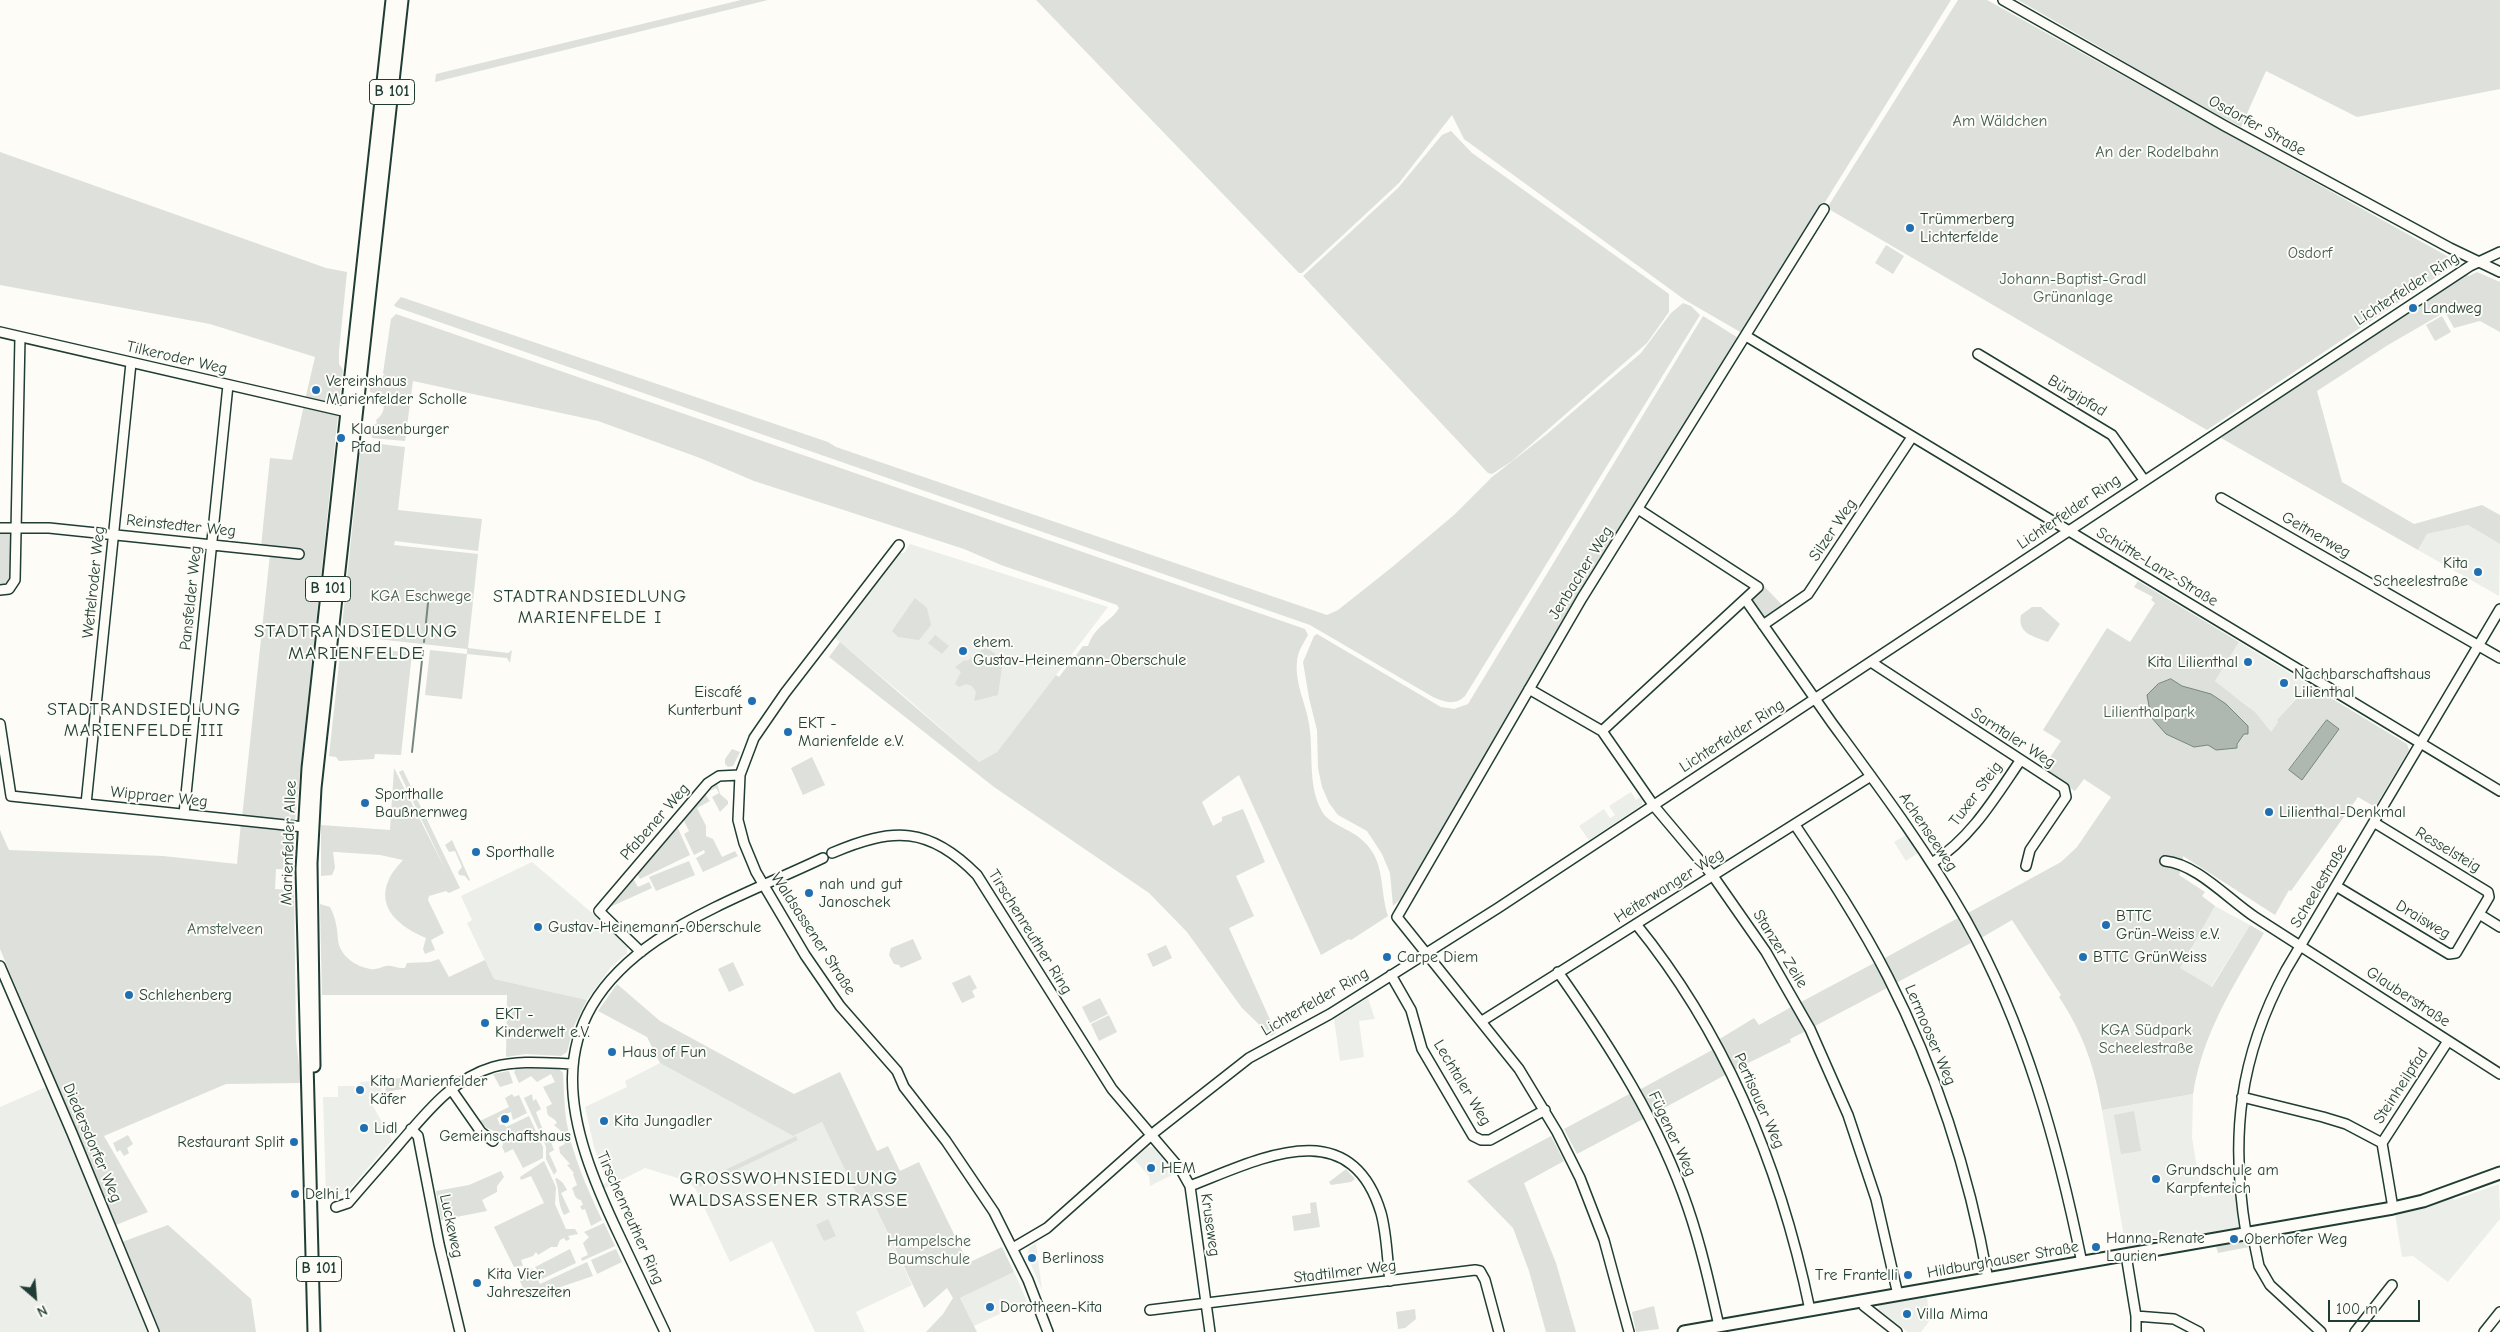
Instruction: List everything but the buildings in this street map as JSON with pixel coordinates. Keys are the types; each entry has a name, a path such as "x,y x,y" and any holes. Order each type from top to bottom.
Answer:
{"main road":[{"name":"B 101","path":"358,359 392,0"},
{"name":"B 101","path":"358,359 402,0"},
{"name":"Marienfelder Allee","path":"314,1332 302,869 308,768 347,412 358,359"},
{"name":"Marienfelder Allee","path":"320,1332 312,856 315,788 358,359"},
{"name":"Hildburghauser Straße","path":"1684,1332 1719,1326 1740,1327 1810,1310 2393,1208 2423,1201 2500,1173"}],"street":[{"name":"Osdorfer Straße","path":"2003,0 2225,126 2500,272"},
{"name":"Jenbacher Weg","path":"1427,953 1398,919 1398,915 1528,689 1824,209"},
{"path":"2478,262 2500,252"},
{"name":"Lichterfelder Ring","path":"1013,1248 1047,1228 1150,1136 1250,1058 1330,1014 1654,806 2144,480 2478,262"},
{"name":"Tilkeroder Weg","path":"0,332 347,412"},
{"name":"Schütte-Lanz-Straße","path":"1746,336 2500,792"},
{"path":"0,590 9,589 14,583 20,337"},
{"name":"Bürgipfad","path":"1978,354 2112,435 2144,480"},
{"name":"Wettelroder Weg","path":"86,804 131,363"},
{"name":"Pansfelder Weg","path":"184,814 228,385"},
{"name":"Silzer Weg","path":"1763,625 1802,600 1812,588 1912,437"},
{"name":"Geitnerweg","path":"2221,498 2500,658"},
{"path":"1602,731 1758,587 1638,509"},
{"name":"Reinstedter Weg","path":"0,528 16,527 114,534 299,554"},
{"name":"Waldsassener Straße","path":"898,545 765,722 747,752 740,775 737,803 740,828 751,861 800,947 832,994 896,1071 904,1087 952,1149 994,1212 1013,1248 1048,1332"},
{"name":"Achenseeweg","path":"1745,599 1932,864 1973,934 2025,1051 2063,1172 2082,1263"},
{"name":"Scheelestraße","path":"2249,1233 2238,1170 2242,1097 2249,1062 2260,1024 2277,986 2300,946 2375,823 2500,609"},
{"name":"Sarntaler Weg","path":"1871,662 2064,788 2066,794 2064,801 2030,850 2026,866"},
{"name":"Stanzer Zeile","path":"1528,689 1602,731 1654,806 1713,876 1750,927 1780,976 1830,1073 1848,1115 1876,1199 1898,1294"},
{"name":"Wippraer Weg","path":"0,724 11,796 304,827"},
{"name":"Tuxer Steig","path":"1932,864 1951,850 1975,825 2020,761"},
{"name":"Pfabener Weg","path":"641,952 599,911 708,784 719,776 740,775"},
{"name":"Heiterwanger Weg","path":"1482,1021 1871,776"},
{"name":"Resselsteig","path":"2375,823 2488,892 2489,897 2478,914"},
{"name":"Lermooser Weg","path":"1795,825 1842,897 1871,946 1919,1043 1940,1094 1968,1180 1988,1279"},
{"name":"Tirschenreuther Ring","path":"832,853 870,839 900,835 926,839 961,858 989,892 1112,1089 1150,1136"},
{"name":"Tirschenreuther Ring","path":"665,1332 591,1172 574,1113 571,1096 572,1064 582,1027 593,1004 616,975 641,952 685,924 823,858"},
{"name":"Scheelestraße","path":"2166,860 2179,864 2232,897 2243,909 2300,946"},
{"name":"Draisweg","path":"2336,886 2449,954 2456,953 2478,914"},
{"path":"2478,914 2500,927"},
{"name":"Pertisauer Weg","path":"1636,924 1677,979 1703,1021 1755,1124 1786,1213 1810,1310"},
{"name":"Glauberstraße","path":"2300,946 2500,1074"},
{"path":"1427,953 1519,1069 1545,1110 1580,1178 1598,1223 1629,1332"},
{"name":"Diedersdorfer Weg","path":"0,966 72,1133 154,1332"},
{"name":"Fügener Weg","path":"1558,972 1600,1032 1657,1131 1693,1224 1719,1326"},
{"name":"Lechtaler Weg","path":"1391,975 1411,1010 1422,1049 1473,1136 1479,1140 1490,1140 1545,1110"},
{"name":"Steinheilpfad","path":"2393,1208 2382,1143 2448,1041"},
{"path":"336,1207 348,1203 433,1105 452,1089 481,1071 504,1065 535,1061 572,1064"},
{"path":"452,1089 482,1132 492,1141"},
{"path":"2242,1097 2346,1124 2382,1143"},
{"name":"Luckeweg","path":"411,1129 418,1136 439,1244 460,1332"},
{"name":"Kruseweg","path":"1150,1136 1181,1170 1190,1186 1210,1332"},
{"path":"1190,1186 1282,1153 1319,1150 1339,1156 1357,1170 1373,1192 1382,1218 1390,1281"},
{"path":"2249,1233 2259,1266 2270,1285 2321,1332"},
{"path":"2126,1255 2136,1316 2136,1332"},
{"name":"Stadtilmer Weg","path":"1150,1310 1473,1270 1480,1271 1486,1280 1499,1332"},
{"path":"2355,1332 2392,1285"},
{"path":"1863,1301 1864,1306 1897,1332"},
{"path":"2484,1332 2500,1312"},
{"path":"2136,1316 2174,1318 2199,1332"}],"shaded area":[{"name":"Kita Scheelestraße","path":"2468,525 2500,544 2499,596 2418,550 2427,534"},
{"name":"ehem. Gustav-Heinemann-Oberschule","path":"910,544 1108,607 997,752 979,762 834,637 898,553 904,553"},
{"name":"Nachbarschaftshaus Lilienthal","path":"2239,642 2306,683 2277,721 2271,733 2248,706 2215,681"},
{"path":"2171,679 2182,686 2211,694 2226,704 2248,726 2248,734 2244,734 2237,744 2237,748 2216,750 2208,745 2194,747 2166,734 2151,717 2147,695 2158,684"},
{"path":"2327,720 2339,729 2302,780 2289,770"},
{"path":"1631,792 1636,800 1642,796 1642,805 1589,840 1579,826 1604,809 1610,818 1615,815 1609,806"},
{"path":"1906,835 1918,853 1906,861 1894,842"},
{"name":"Gustav-Heinemann-Oberschule","path":"532,862 591,912 627,947 627,953 611,967 587,1000 494,979 467,923 472,920 461,896"},
{"path":"2215,906 2250,925 2211,987 2179,968"},
{"path":"1368,998 1375,1019 1359,1021 1364,1057 1340,1061 1334,1019"},
{"path":"660,1063 793,1136 822,1122 860,1200 870,1196 912,1285 856,1312 865,1332 815,1332 772,1241 730,1262 695,1188 687,1181 645,1168 604,1189 603,1185 607,1182 594,1147 585,1107 627,1087 625,1081"},
{"path":"382,1081 382,1094 368,1097 392,1140 348,1191 329,1199 326,1197 323,1097 338,1097 338,1086 356,1086 361,1082"},
{"path":"46,1087 149,1332 0,1332 0,1107"},
{"name":"Grundschule am Karpfenteich","path":"2193,1094 2192,1138 2202,1197 2236,1193 2241,1227 2126,1248 2102,1110"},
{"path":"1148,1147 1154,1147 1176,1173 1150,1186 1149,1176 1134,1159"},
{"path":"2499,1184 2500,1219 2448,1282 2413,1256 2402,1257 2395,1214 2453,1197 2454,1200"},
{"path":"1039,1241 1036,1244 1042,1290 1027,1255 1029,1248"},
{"path":"1014,1272 1027,1301 974,1326 960,1298"},
{"name":"Villa Mima","path":"1927,1297 1930,1320 1921,1332 1908,1332 1878,1309 1880,1305"}],"green space":[{"path":"741,0 768,0 435,82 436,74"},
{"path":"1036,0 1951,0 1742,333 1685,300 1464,139 1452,115 1399,183 1302,273 1299,273"},
{"path":"1958,0 1987,0 2447,256 2450,260 2450,268 2207,430 1827,208"},
{"path":"2018,0 2500,0 2500,89 2357,117 2266,71 2241,127"},
{"path":"1451,131 1472,153 1669,294 1669,312 1647,343 1512,461 1492,474 1488,473 1303,276 1398,188 1442,135"},
{"path":"0,152 326,268 347,272 339,351 339,364 343,370 339,403 335,402 334,405 305,400 315,357 210,324 0,285"},
{"path":"1886,245 1904,256 1893,274 1875,263"},
{"path":"2477,272 2500,282 2500,332 2480,321 2454,328 2445,312 2388,345 2317,391 2342,482 2414,524 2482,505 2500,515 2500,544 2468,525 2427,534 2418,550 2221,438 2255,412 2465,274 2469,276"},
{"path":"401,297 828,442 836,447 1327,615 1338,610 1391,568 1454,515 1492,477 1547,434 1641,353 1671,313 1683,303 1691,306 1700,315 1465,696 1457,701 1449,702 1433,697 1310,625 396,307 394,305"},
{"path":"396,314 1305,629 1308,635 1298,655 1297,674 1309,722 1315,793 1318,803 1327,818 1361,839 1373,853 1381,876 1388,916 1351,940 1349,939 1321,955 1239,775 1202,802 1213,826 1222,821 1222,817 1243,809 1265,862 1236,876 1254,916 1229,928 1276,1033 1271,1036 1242,1008 1187,932 1149,893 994,787 829,657 840,642 979,762 997,752 1056,675 1059,677 1083,646 1088,646 1099,628 1116,613 1119,608 1117,605 1001,565 964,549 754,481 700,458 598,421 413,381 405,441 372,438 372,436 364,434 364,430 377,423 376,420 384,408 379,396 370,392 370,385 382,382 383,375 385,376 383,373 391,319"},
{"path":"1703,316 1740,339 1405,895 1393,906 1390,873 1382,854 1367,831 1338,815 1329,803 1322,787 1318,768 1317,730 1303,662 1314,636 1317,634 1441,707 1454,709 1468,704"},
{"path":"2442,316 2451,332 2435,341 2426,325"},
{"path":"304,405 338,415 295,821 292,823 242,818 270,554 261,547 270,458 292,460"},
{"name":"KGA Eschwege","path":"372,443 405,447 398,510 482,519 478,551 395,541 394,545 478,554 468,648 508,653 512,650 510,663 507,658 467,654 467,649 341,635 361,445"},
{"path":"9,530 13,534 12,581 7,586 0,587 0,531"},
{"path":"2138,581 2239,642 2215,681 2255,712 2271,732 2278,722 2277,720 2297,698 2306,683 2407,744 2409,750 2375,807 2358,797 2291,891 2289,890 2275,915 2183,856 2179,875 2205,892 2202,896 2215,906 2180,968 2212,987 2250,925 2264,933 2231,991 2212,1030 2204,1050 2193,1094 2102,1110 2092,1065 2075,1024 2059,997 2061,995 2012,920 1981,938 1968,913 2061,862 2077,847 2111,797 2084,779 2075,791 2042,769 2061,741 2043,730 2107,628 2130,642 2155,603 2151,600 2153,597 2134,587"},
{"path":"1764,586 1783,606 1764,619 1751,603 1751,598"},
{"path":"915,598 927,608 931,625 919,640 898,637 892,631"},
{"path":"2032,607 2041,607 2060,624 2048,642 2032,636 2022,626 2020,621 2021,615"},
{"path":"935,635 949,646 942,654 928,643"},
{"path":"341,645 412,653 401,755 375,754 374,759 339,761 336,757 329,756"},
{"path":"986,647 1003,660 998,695 974,701 976,692 972,686 966,684 959,687 955,684 961,672 955,667"},
{"path":"430,650 467,654 462,699 425,695"},
{"path":"732,749 740,752 733,766 728,767 725,764 725,759"},
{"path":"812,757 825,785 803,795 791,768"},
{"path":"394,768 446,871 399,772 403,770 460,888 449,893 446,891 429,896 428,900 444,933 431,940 435,950 425,954 423,949 426,938 400,923 388,908 386,890 389,879 393,871 403,860 380,855 333,852 335,868 332,875 321,876 321,825 390,830"},
{"path":"717,783 720,794 728,801 728,804 720,812 712,797 719,793 716,788 709,791"},
{"path":"705,794 710,801 697,808 706,826 706,836 713,839 722,857 735,851 738,856 703,872 696,858 705,853 704,850 694,855 684,834 689,831 683,819"},
{"name":"Amstelveen","path":"241,823 295,831 293,870 276,869 275,889 294,890 296,1040 301,1083 226,1084 104,1136 148,1212 116,1225 0,949 0,830 9,850 163,856 237,864"},
{"path":"677,826 690,855 640,879 637,873"},
{"path":"452,840 469,881 465,876 459,875 458,872 462,867 455,851 449,852 445,845"},
{"path":"689,861 695,875 656,891 649,877"},
{"path":"633,878 638,887 649,882 652,888 610,907 610,904"},
{"path":"320,904 330,907 332,911 336,923 339,946 345,956 365,968 377,969 388,966 405,968 407,963 430,962 439,959 449,977 485,960 494,979 587,1000 574,1026 567,1052 561,1056 526,1054 506,1057 507,995 322,995"},
{"path":"1958,918 1971,943 1896,983 1883,959"},
{"path":"913,939 922,959 901,968 899,965 894,964 889,955 891,948"},
{"path":"1166,945 1172,958 1153,967 1147,954"},
{"path":"733,962 744,985 729,992 718,969"},
{"path":"1876,962 1889,987 1813,1027 1801,1002"},
{"path":"970,975 977,988 972,991 975,997 962,1003 952,983"},
{"name":"Hampelsche Baumschule","path":"617,984 660,1021 794,1094 840,1072 877,1151 888,1146 900,1171 919,1162 968,1263 1002,1247 1014,1272 960,1298 977,1332 926,1332 943,1314 953,1298 947,1288 924,1308 870,1196 860,1201 822,1122 793,1136 660,1063 647,1037 598,1011"},
{"path":"1100,998 1108,1014 1090,1023 1082,1007"},
{"path":"1793,1006 1806,1031 1790,1039 1791,1042 1734,1070 1718,1040 1754,1018 1759,1025"},
{"path":"1109,1015 1117,1032 1099,1041 1091,1024"},
{"path":"1714,1049 1727,1074 1653,1114 1639,1090"},
{"path":"516,1069 559,1069 563,1073 566,1119 572,1145 602,1220 591,1226 585,1209 582,1210 580,1206 583,1205 581,1200 576,1197 572,1188 577,1185 574,1173 567,1165 570,1164 560,1153 559,1147 565,1144 560,1134 562,1132 554,1125 557,1123 549,1116 546,1107 552,1104 543,1087 555,1082 551,1074 537,1082 531,1076 519,1083 514,1072"},
{"path":"509,1071 513,1083 500,1087 493,1074"},
{"path":"401,1078 402,1089 386,1092 385,1086 390,1079"},
{"path":"1631,1093 1645,1118 1577,1154 1564,1129"},
{"path":"512,1094 514,1097 519,1095 527,1113 513,1120 511,1112 497,1118 500,1125 504,1124 506,1127 529,1116 543,1147 543,1158 523,1168 513,1149 505,1153 502,1147 504,1141 501,1134 487,1128 480,1121 509,1107 505,1098"},
{"path":"532,1094 533,1101 536,1099 541,1109 536,1112 544,1133 541,1135 524,1098"},
{"path":"2134,1111 2141,1151 2121,1154 2114,1115"},
{"path":"128,1135 133,1144 127,1148 129,1153 124,1156 120,1150 117,1152 113,1143"},
{"path":"796,1136 798,1140 700,1187 698,1183"},
{"path":"1551,1136 1564,1161 1524,1183 1556,1263 1576,1332 1546,1332 1529,1271 1513,1228 1467,1181"},
{"path":"545,1138 551,1142 554,1150 549,1153 557,1171 554,1175 546,1159 546,1147 543,1139"},
{"path":"544,1161 556,1187 555,1204 566,1229 575,1229 578,1234 568,1236 570,1239 566,1241 564,1238 560,1240 557,1247 551,1247 538,1255 536,1252 533,1256 521,1260 523,1266 514,1267 494,1227 544,1203 531,1176 521,1180 520,1177"},
{"path":"1346,1169 1355,1179 1351,1182 1331,1185 1329,1182"},
{"path":"501,1171 504,1177 497,1186 497,1192 482,1200 487,1211 441,1220 436,1191 469,1185"},
{"path":"557,1178 567,1190 561,1193 570,1212 564,1215 555,1179"},
{"path":"1316,1202 1320,1227 1294,1231 1292,1216 1311,1213 1310,1203"},
{"path":"828,1219 836,1236 824,1241 816,1225"},
{"path":"604,1223 615,1246 582,1261 581,1258 588,1255 583,1243 589,1237 584,1232"},
{"path":"168,1225 251,1299 256,1332 160,1332 122,1242"},
{"path":"2246,1240 2249,1247 2218,1253 2216,1246"},
{"path":"570,1249 576,1263 542,1279 535,1267"},
{"path":"616,1249 622,1262 597,1274 591,1260"},
{"path":"587,1262 593,1276 528,1298 519,1279 532,1268 540,1284"},
{"path":"1654,1306 1659,1329 1636,1332 1632,1312"},
{"path":"1415,1309 1416,1319 1405,1328 1398,1329 1396,1312"}],"waterway":[{"path":"424,642 429,593"},
{"path":"412,752 423,651"}],"place":[{"name":"Trümmerberg Lichterfelde","path":"1910,228"},
{"name":"Landweg","path":"2413,308"},
{"name":"Vereinshaus Marienfelder Scholle","path":"316,390"},
{"name":"Klausenburger Pfad","path":"341,438"},
{"name":"Kita Scheelestraße","path":"2478,572"},
{"name":"ehem. Gustav-Heinemann-Oberschule","path":"963,651"},
{"name":"Kita Lilienthal","path":"2248,662"},
{"name":"Nachbarschaftshaus Lilienthal","path":"2284,683"},
{"name":"Eiscafé Kunterbunt","path":"752,701"},
{"name":"EKT - Marienfelde e.V.","path":"788,732"},
{"name":"Sporthalle Baußnernweg","path":"365,803"},
{"name":"Lilienthal-Denkmal","path":"2269,812"},
{"name":"Sporthalle","path":"476,852"},
{"name":"nah und gut Janoschek","path":"809,893"},
{"name":"BTTC Grün-Weiss e.V.","path":"2106,925"},
{"name":"Gustav-Heinemann-Oberschule","path":"538,927"},
{"name":"Carpe Diem","path":"1387,957"},
{"name":"BTTC GrünWeiss","path":"2083,957"},
{"name":"Schlehenberg","path":"129,995"},
{"name":"EKT - Kinderwelt e.V.","path":"485,1023"},
{"name":"Haus of Fun","path":"612,1052"},
{"name":"Kita Marienfelder Käfer","path":"360,1090"},
{"name":"Gemeinschaftshaus","path":"505,1119"},
{"name":"Kita Jungadler","path":"604,1121"},
{"name":"Lidl","path":"364,1128"},
{"name":"Restaurant Split","path":"294,1142"},
{"name":"HEM","path":"1151,1168"},
{"name":"Grundschule am Karpfenteich","path":"2156,1179"},
{"name":"Delhi 1","path":"295,1194"},
{"name":"Oberhofer Weg","path":"2234,1239"},
{"name":"Hanna-Renate Laurien","path":"2096,1247"},
{"name":"Berlinoss","path":"1032,1258"},
{"name":"Tre Frantelli","path":"1908,1275"},
{"name":"Kita Vier Jahreszeiten","path":"477,1283"},
{"name":"Dorotheen-Kita","path":"990,1307"},
{"name":"Villa Mima","path":"1907,1314"}],"district":[{"name":"STADTRANDSIEDLUNG MARIENFELDE I","path":"590,607"},
{"name":"STADTRANDSIEDLUNG MARIENFELDE","path":"356,643"},
{"name":"STADTRANDSIEDLUNG MARIENFELDE III","path":"144,720"},
{"name":"GROSSWOHNSIEDLUNG WALDSASSENER STRASSE","path":"789,1190"}],"park label":[{"name":"Am Wäldchen","path":"2000,121"},
{"name":"An der Rodelbahn","path":"2157,152"},
{"name":"Osdorf","path":"2310,253"},
{"name":"Johann-Baptist-Gradl Grünanlage","path":"2073,288"},
{"name":"Lilienthalpark","path":"2149,712"},
{"name":"KGA Südpark Scheelestraße","path":"2146,1039"}]}
